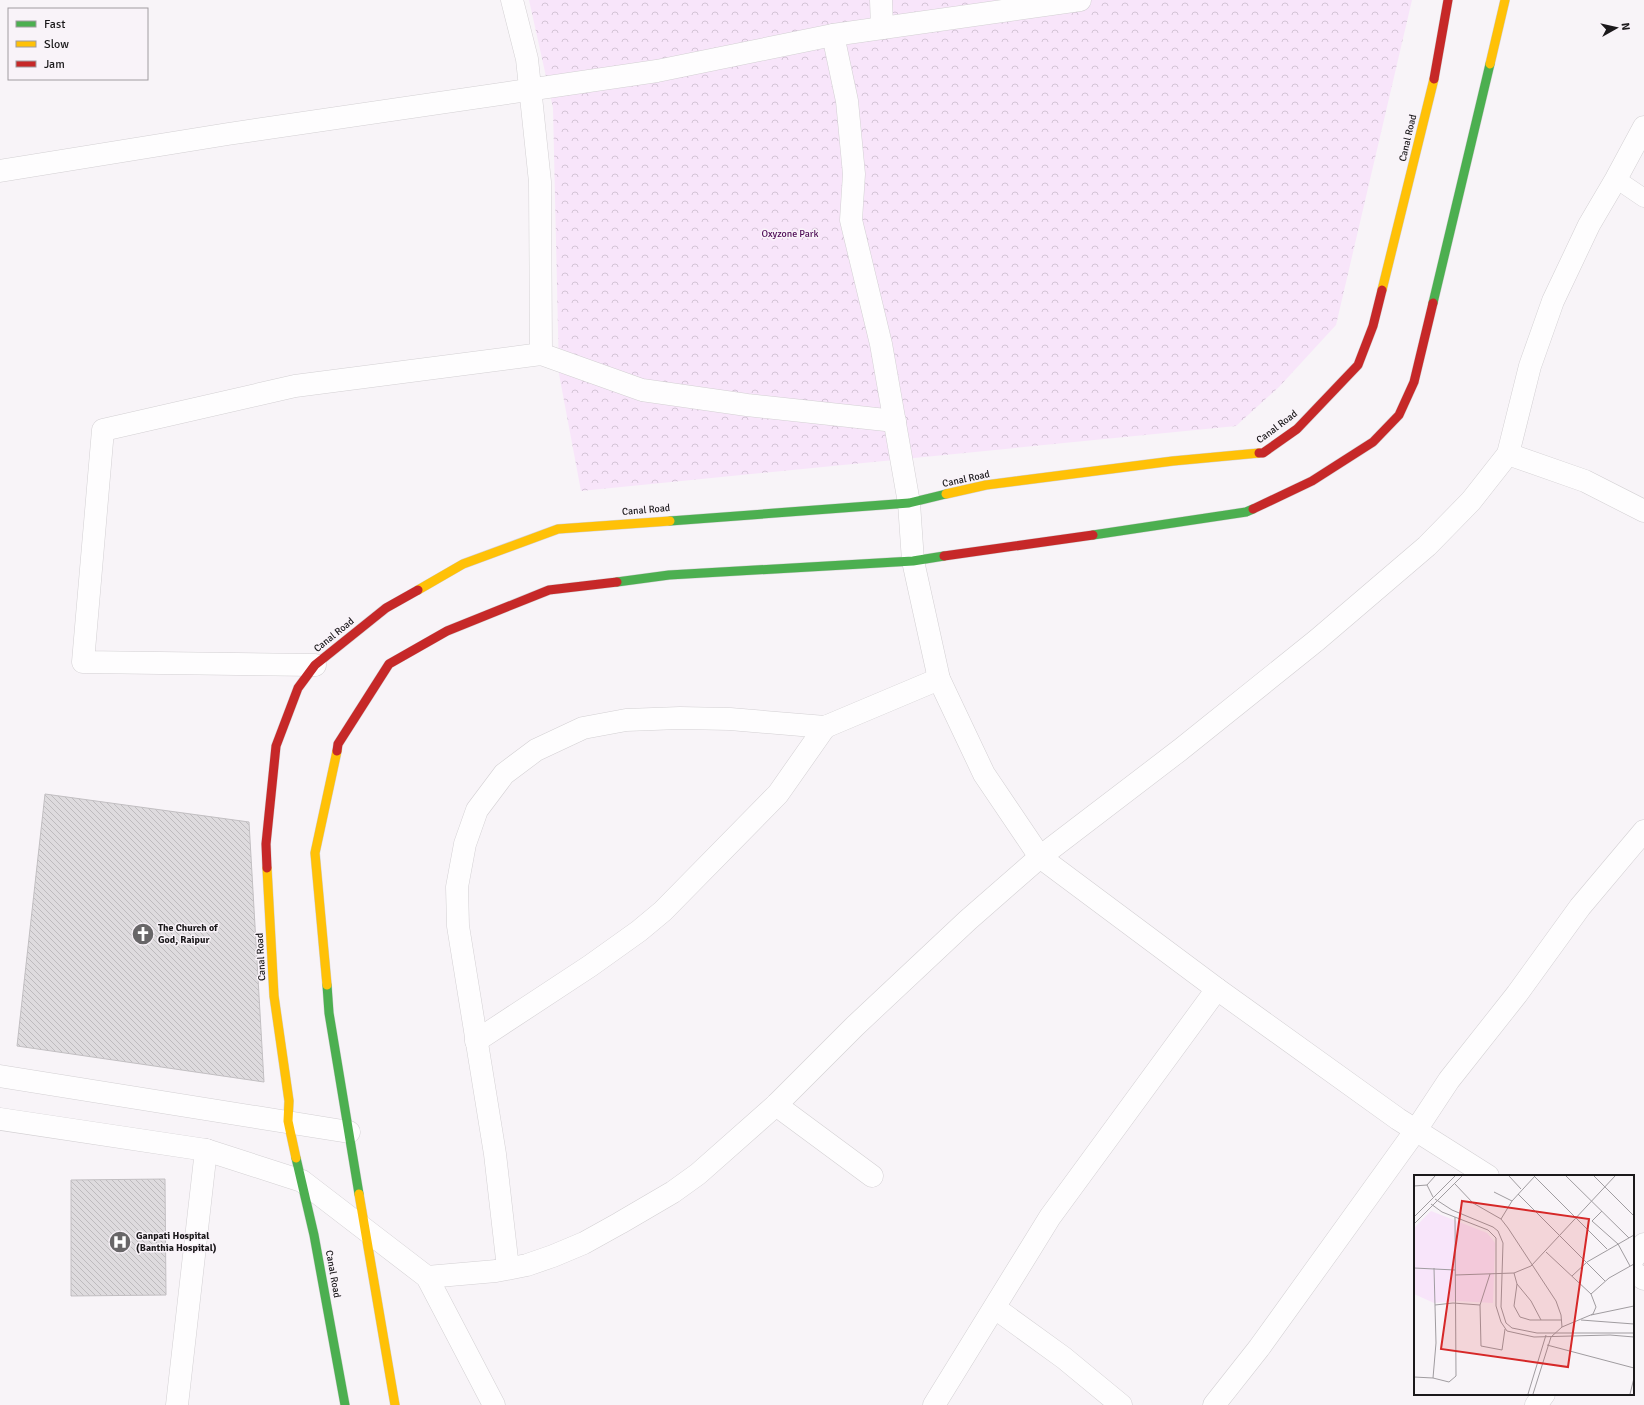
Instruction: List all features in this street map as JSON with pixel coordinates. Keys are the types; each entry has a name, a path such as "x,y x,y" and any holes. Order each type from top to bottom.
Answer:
{"main road":[{"name":"Canal Road","path":"345,1405 314,1235 288,1121 289,1101 274,996 266,844 276,746 298,688 315,665 386,608 463,564 558,529 909,502 986,485 1173,462 1263,453 1297,429 1358,365 1373,326 1404,207 1434,78 1448,0"},
{"path":"395,1405 368,1231 349,1132 329,1013 315,853 338,744 389,664 447,631 549,590 670,575 913,561 1246,512 1312,481 1372,442 1399,416 1414,382 1470,154 1505,0"}],"street":[{"path":"512,0 527,58 540,182 541,354"},
{"path":"881,0 882,28"},
{"path":"0,172 228,134 656,71 833,35 1080,0"},
{"path":"833,35 847,101 854,174 851,220 881,344 895,420 909,502 913,561 939,679 984,774 1040,857 1217,989 1416,1130 1486,1175"},
{"path":"427,1277 508,1268 534,1262 584,1243 673,1192 698,1174 776,1105 866,1015 968,920 1040,857 1186,745 1317,640 1415,556 1471,501 1508,454 1530,366 1552,301 1589,225 1644,127"},
{"path":"315,665 83,662 103,430 295,386 541,354 642,390 747,405 895,420"},
{"path":"1508,454 1585,481 1644,511"},
{"path":"508,1268 495,1154 458,926 457,887 465,844 477,810 504,774 536,750 583,728 626,720 680,718 723,719 825,727 939,679"},
{"path":"476,1042 639,932 663,911 778,794 825,727"},
{"path":"1214,1405 1259,1348 1416,1130 1449,1080 1517,994 1580,908 1644,831"},
{"path":"934,1405 1050,1217 1217,989"},
{"path":"0,1076 349,1132"},
{"path":"776,1105 872,1176"},
{"path":"0,1119 206,1150 302,1181 427,1277 494,1405"},
{"path":"177,1405 206,1150"},
{"path":"1634,1258 1644,1244"},
{"path":"1634,1273 1644,1279"},
{"path":"994,1308 1064,1358 1121,1405"},
{"path":"1536,1405 1543,1395"}],"lane":[{"path":"1616,179 1644,198"}],"green space":[{"name":"Oxyzone Park","path":"529,0 1412,0 1336,325 1279,387 1236,426 581,491 559,374 553,108"}],"building":[{"name":"The Church of God, Raipur","path":"45,794 249,822 264,1082 17,1046"},
{"path":"165,1179 166,1295 71,1296 71,1180"}],"traffic: fast":[{"path":"1433,303 1490,64"},
{"path":"670,521 909,503 946,494"},
{"path":"1093,535 1246,512 1253,509"},
{"path":"617,582 669,575 913,561 944,556"},
{"path":"327,985 329,1013 359,1194"},
{"path":"296,1158 314,1235 345,1405"}],"traffic: slow":[{"path":"1490,64 1505,0"},
{"path":"1382,290 1434,79"},
{"path":"946,494 986,485 1173,461 1259,453"},
{"path":"418,590 463,564 558,529 670,521"},
{"path":"327,985 315,853 337,751"},
{"path":"267,868 274,996 289,1101 288,1121 296,1158"},
{"path":"359,1194 395,1405"}],"traffic: jam":[{"path":"1434,79 1448,0"},
{"path":"1259,453 1263,453 1297,429 1358,365 1373,326 1382,290"},
{"path":"1253,509 1312,481 1373,442 1399,415 1414,382 1433,303"},
{"path":"944,556 1093,535"},
{"path":"337,751 338,744 389,664 447,631 549,590 617,582"},
{"path":"267,868 266,844 276,746 298,688 315,665 386,608 418,590"}],"place":[{"name":"The Church of God, Raipur","path":"143,934"},
{"name":"Ganpati Hospital (Banthia Hospital)","path":"120,1242"}]}
